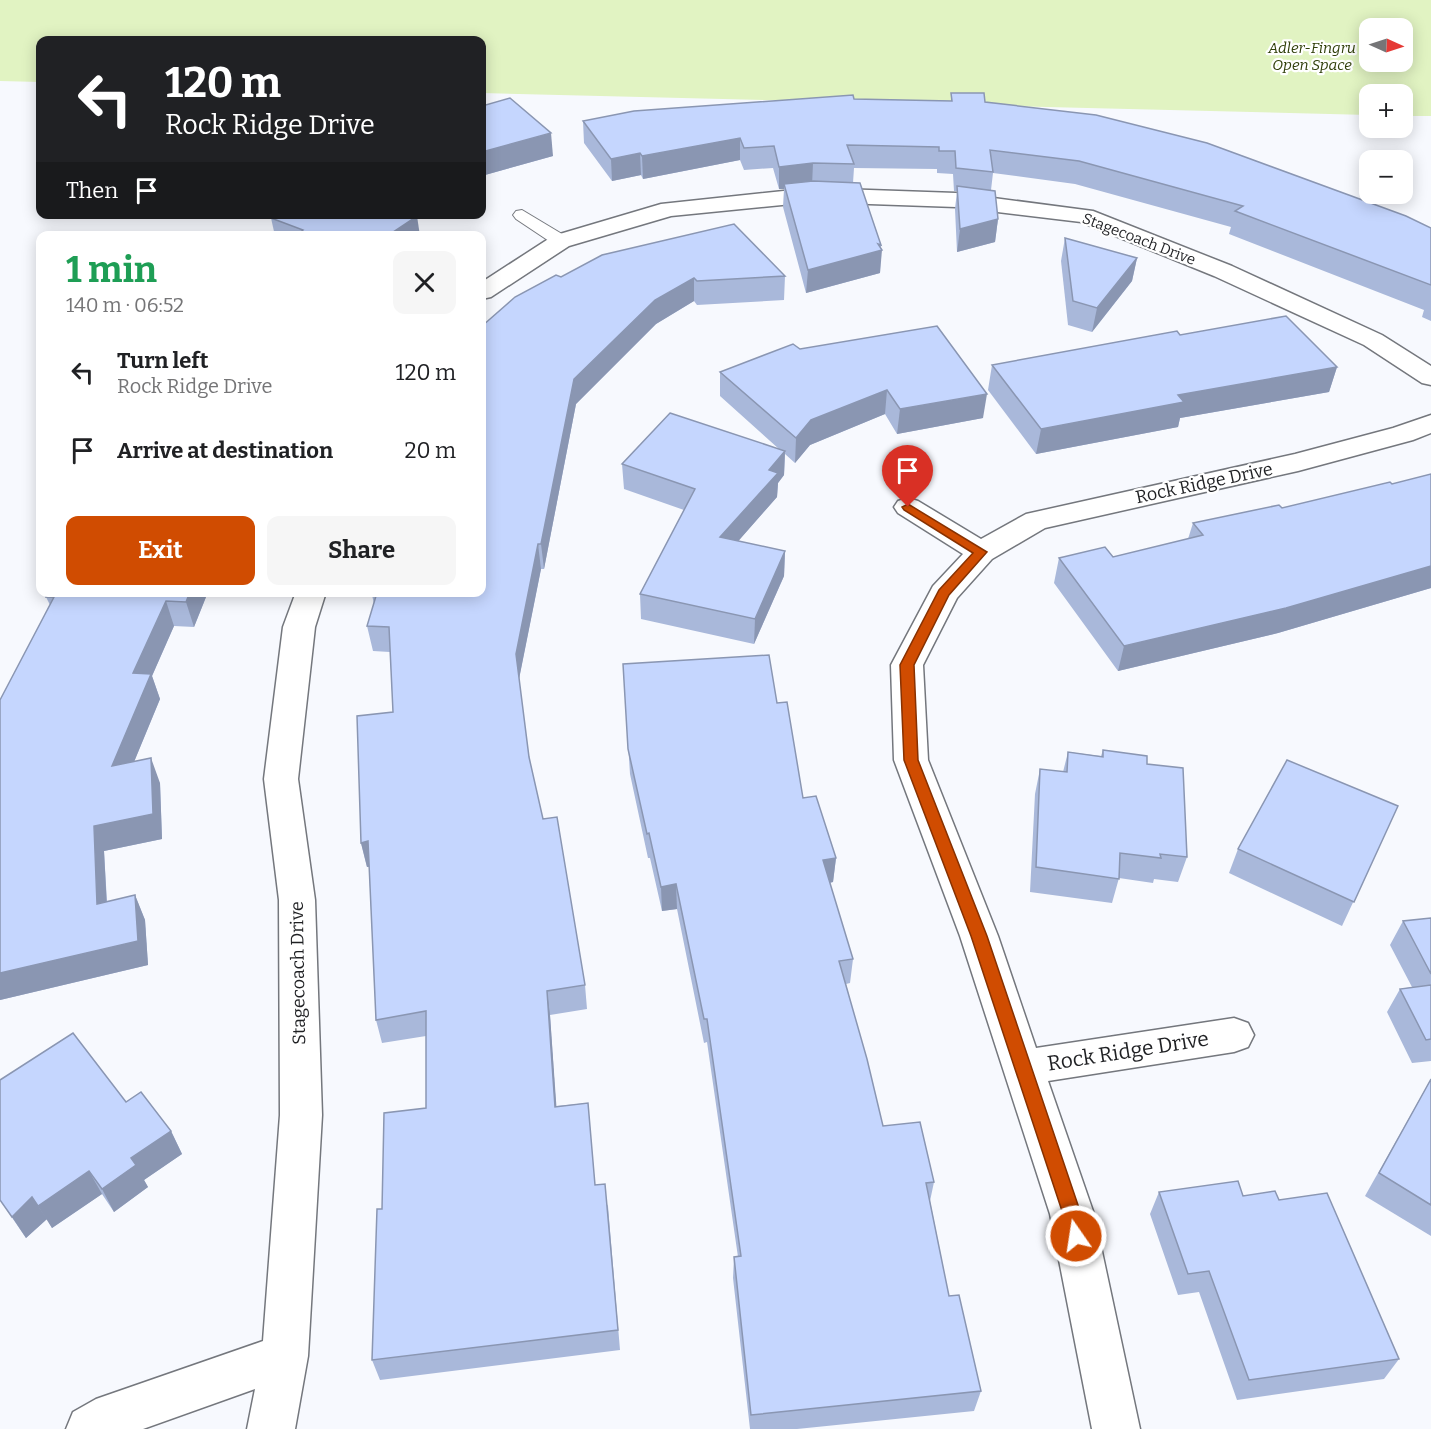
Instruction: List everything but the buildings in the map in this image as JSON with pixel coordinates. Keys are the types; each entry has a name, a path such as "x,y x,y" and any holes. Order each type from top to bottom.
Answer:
{"street":[{"name":"Stagecoach Drive","path":"486,289 561,241 669,209 812,195 956,200 1085,216 1223,271 1373,340 1431,377"},
{"name":"Rock Ridge Drive","path":"1116,1429 1072,1214 979,936 911,760 907,665 944,593 981,552 1036,521 1298,462 1403,434 1431,423"},
{"path":"908,507 981,552"},
{"name":"Stagecoach Drive","path":"271,1429 285,1356 301,1114 297,900 281,778 299,627 309,597"},
{"name":"Rock Ridge Drive","path":"1023,1067 1234,1035"},
{"path":"90,1429 113,1416 285,1356"}],"lane":[{"path":"522,215 561,241"}],"green space":[{"name":"Adler-Fingru Open Space","path":"0,0 1431,0 1431,116 1413,116 1413,84 1359,84 1359,115 486,93 486,36 36,36 36,82 0,81"}],"route":[{"path":"908,507 981,552 944,593 907,665 911,760 979,936 1072,1214 1076,1236"}]}
